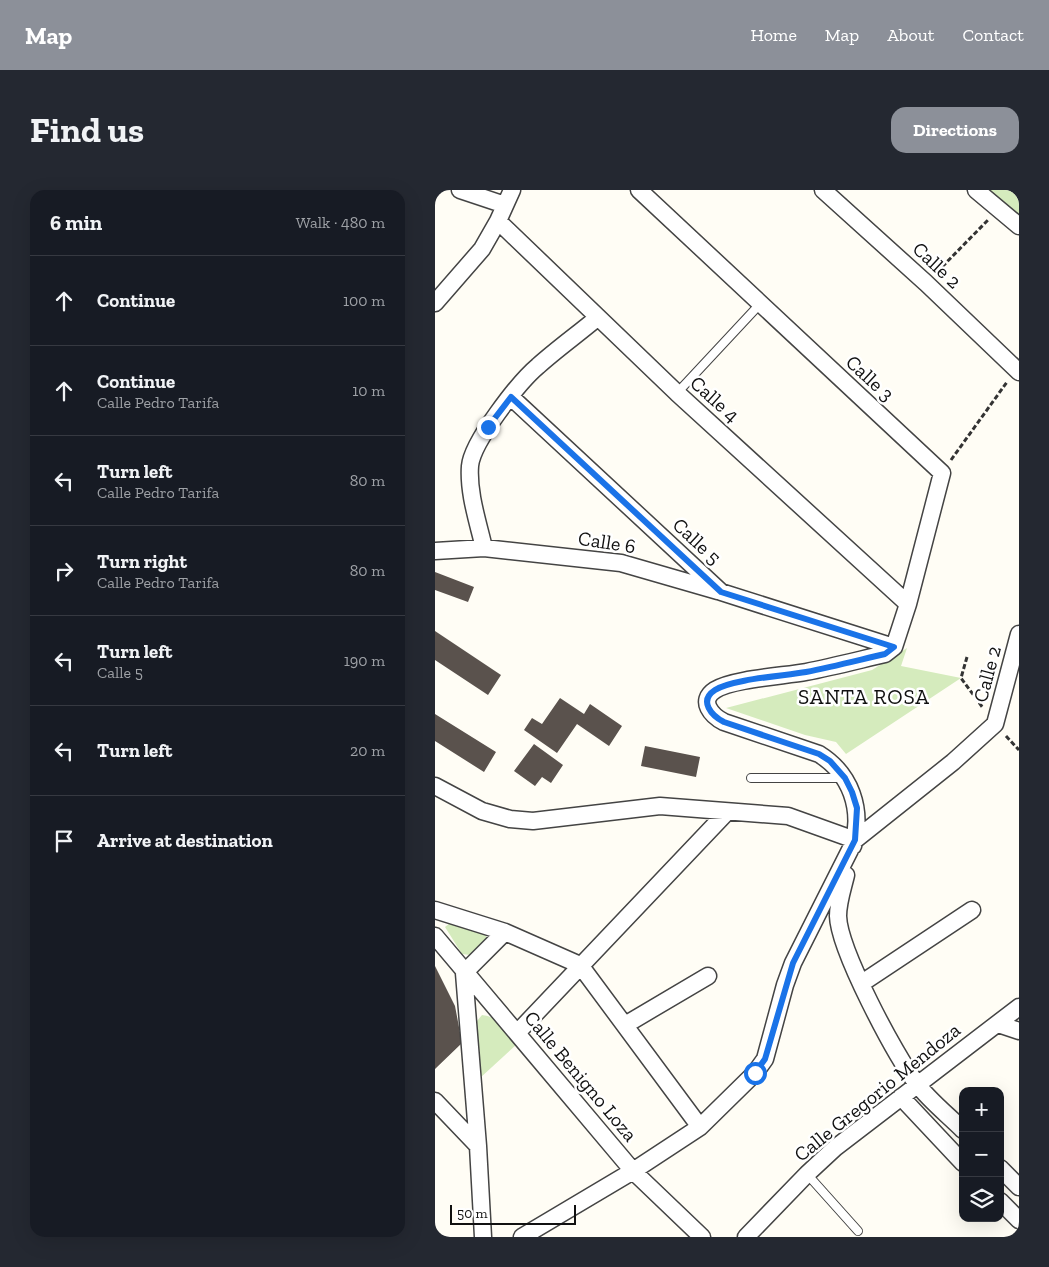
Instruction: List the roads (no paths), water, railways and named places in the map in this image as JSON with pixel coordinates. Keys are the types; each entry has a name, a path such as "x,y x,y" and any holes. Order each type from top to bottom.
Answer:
{"street":[{"path":"435,303 482,249 509,197 461,190"},
{"name":"Calle 3","path":"639,190 942,473 908,604"},
{"name":"Calle 2","path":"823,190 926,283 1017,371"},
{"path":"976,190 1019,226"},
{"name":"Calle 4","path":"498,221 677,393 908,604"},
{"path":"484,548 470,483 471,463 484,433 536,367 597,318"},
{"name":"Calle 5","path":"511,397 721,592 894,647"},
{"name":"Calle 6","path":"435,552 484,548 621,563 721,592"},
{"path":"908,604 894,647 885,654 807,672 734,684 714,691 708,699 707,708 714,717 819,754 830,761 845,778 857,808 855,840 839,904 840,930 849,955 889,1040 917,1084 959,1126"},
{"name":"Calle 2","path":"855,840 953,762 995,724 1019,634"},
{"path":"435,786 482,811 510,819 533,821 660,806 788,816 855,840"},
{"path":"517,1033 727,812"},
{"path":"522,1237 633,1171 700,1127 755,1073 765,1059 793,963 855,840"},
{"path":"435,910 505,932 580,965 700,1127"},
{"path":"862,983 972,910"},
{"path":"483,1237 478,1146 464,973 505,932"},
{"name":"Calle Benigno Loza","path":"435,936 464,973 633,1171 702,1237"},
{"path":"625,1025 709,976"},
{"name":"Calle Gregorio Mendoza","path":"746,1237 835,1148 1019,1007"},
{"path":"998,1024 1019,1031"},
{"path":"901,1097 959,1160"},
{"path":"435,1101 478,1146"},
{"path":"1004,1172 1019,1187"},
{"path":"1004,1205 1019,1220"}],"lane":[{"path":"677,393 760,304"},
{"path":"751,778 845,778"},
{"path":"807,1174 858,1231"}],"district":[{"name":"SANTA ROSA","path":"864,696"}]}
